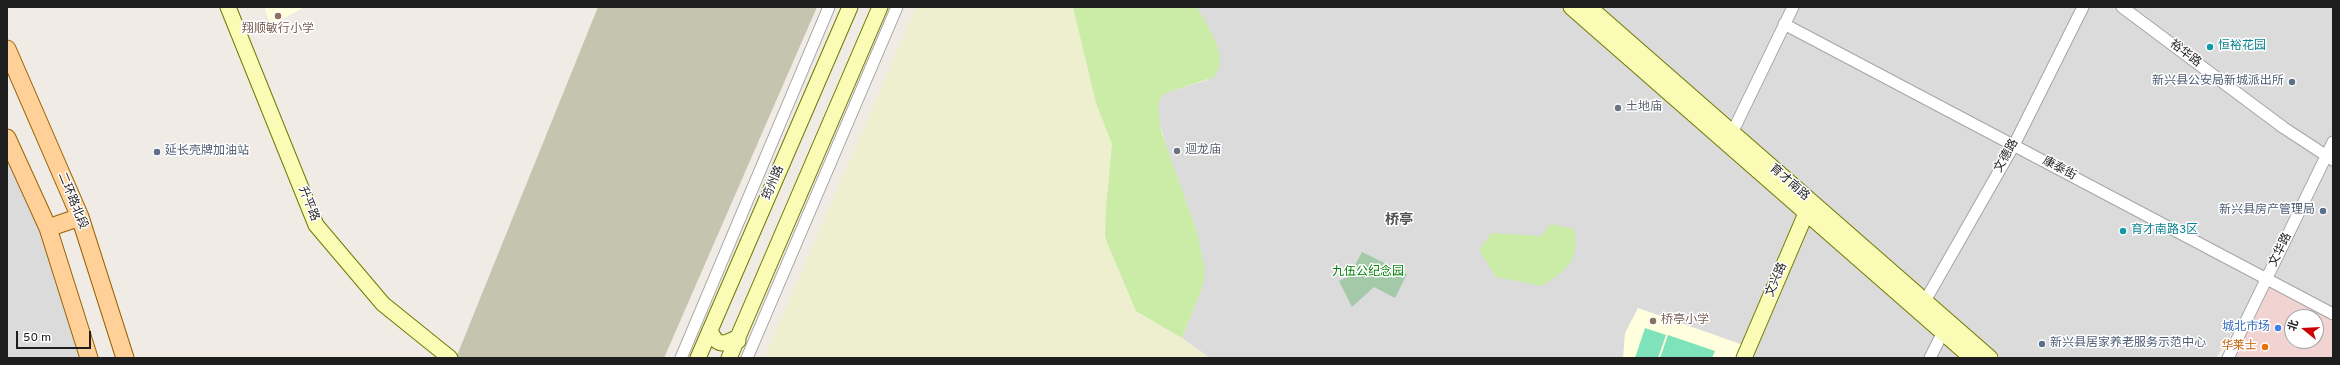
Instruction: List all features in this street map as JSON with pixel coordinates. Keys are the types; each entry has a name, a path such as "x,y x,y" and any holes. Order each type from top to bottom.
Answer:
{"main road":[{"name":"二环路北段","path":"7,49 80,217 125,358"},
{"path":"7,138 48,228 89,358"},
{"path":"48,228 80,217"}],"street":[{"name":"升平路","path":"228,7 316,225 383,304 450,358"},
{"path":"681,358 829,7"},
{"name":"筠州路","path":"698,358 850,7"},
{"path":"729,358 880,7"},
{"path":"747,358 897,7"},
{"name":"育才南路","path":"1571,7 1808,207 1925,301 1990,358"},
{"name":"育才南路","path":"1589,7 1732,133 1808,207 1972,358"},
{"path":"1732,133 1793,7"},
{"name":"文德路","path":"1925,301 2014,145 2083,7"},
{"name":"裕华路","path":"2122,7 2284,128 2330,158"},
{"name":"康泰街","path":"1784,24 2333,314"},
{"name":"文华路","path":"2228,358 2330,158 2333,142"},
{"name":"文兴路","path":"1744,358 1808,207"},
{"path":"710,330 714,339 718,343 726,343 738,337"},
{"path":"1930,358 1943,332"},
{"path":"738,337 738,358"}],"shaded area":[{"name":"翔顺敏行小学","path":"264,7 305,7 271,25"},
{"path":"598,7 817,7 664,358 456,358"},
{"path":"916,7 1073,7 1096,103 1112,144 1105,228 1112,255 1136,311 1182,338 1210,358 764,358"},
{"path":"1197,7 2333,7 2333,314 2267,279 2216,358 1210,358 1182,338 1203,285 1197,232 1168,152 1158,117 1158,105 1161,98 1166,93 1208,80 1218,48"},
{"path":"7,138 89,358 7,358"},
{"path":"2267,279 2324,309 2284,309 2284,349 2324,349 2324,309 2333,314 2333,358 2228,358"},
{"name":"桥亭小学","path":"1638,308 1749,347 1744,358 1623,358 1625,333"}],"green space":[{"path":"1073,7 1197,7 1216,42 1219,51 1219,69 1214,77 1166,93 1161,98 1158,105 1161,131 1197,232 1205,270 1203,285 1182,338 1136,311 1105,236 1112,144 1096,103"},
{"path":"1551,224 1574,229 1576,240 1575,250 1573,257 1564,270 1542,286 1496,277 1479,250 1492,233 1541,236"},
{"name":"九伍公纪念园","path":"1362,252 1407,274 1395,298 1374,287 1352,307 1339,281 1349,276"},
{"path":"1645,328 1666,335 1658,358 1635,358"},
{"path":"1668,335 1715,351 1712,358 1660,358"}],"place":[{"name":"翔顺敏行小学","path":"278,16"},
{"name":"恒裕花园","path":"2210,47"},
{"name":"新兴县公安局新城派出所","path":"2292,82"},
{"name":"土地庙","path":"1618,108"},
{"name":"迴龙庙","path":"1177,151"},
{"name":"延长壳牌加油站","path":"157,152"},
{"name":"新兴县房产管理局","path":"2323,211"},
{"name":"育才南路3区","path":"2123,231"},
{"name":"桥亭小学","path":"1653,321"},
{"name":"城北市场","path":"2278,328"},
{"name":"新兴县居家养老服务示范中心","path":"2042,344"},
{"name":"华莱士","path":"2265,347"}],"district":[{"name":"桥亭","path":"1399,221"}]}
